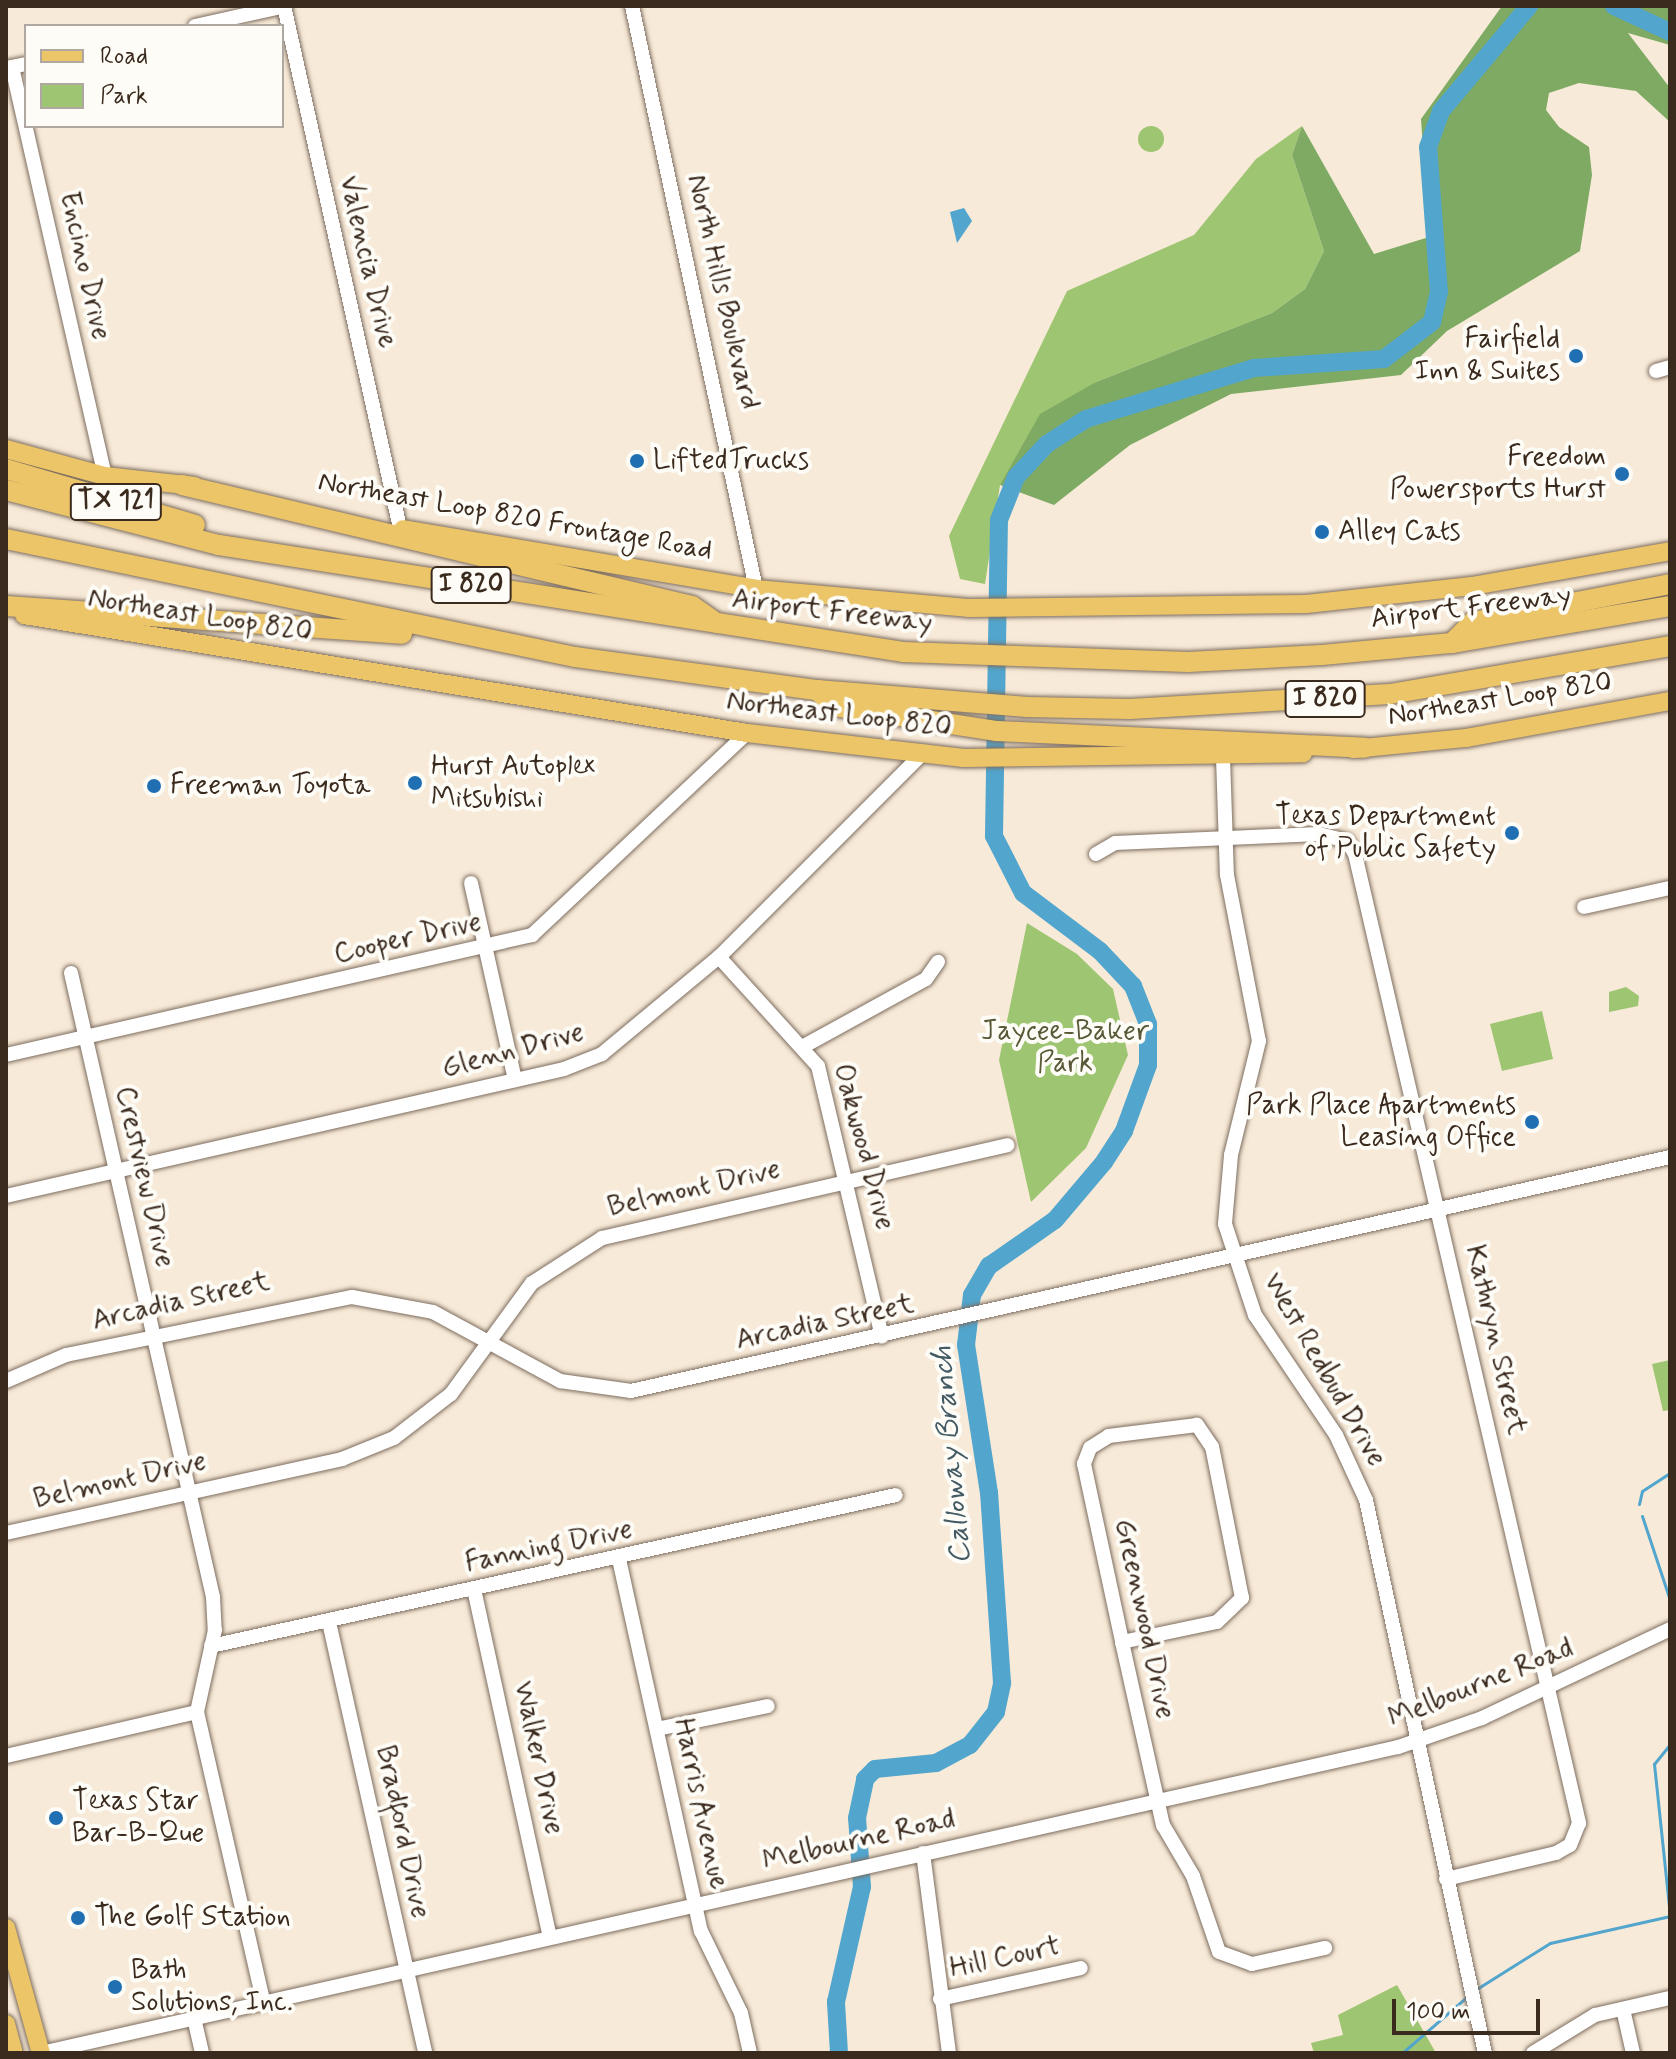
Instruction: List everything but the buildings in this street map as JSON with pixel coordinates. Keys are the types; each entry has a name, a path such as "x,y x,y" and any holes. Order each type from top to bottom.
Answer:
{"highway":[{"name":"Airport Freeway","path":"6,469 201,526 219,545 723,627 967,656 1188,662 1452,643 1670,606"},
{"path":"182,485 692,606 723,627"},
{"name":"I 820","path":"6,490 219,545"},
{"name":"TX 121","path":"6,539 82,558"},
{"name":"I 820","path":"6,550 82,558 438,633 817,690 1027,707 1130,709 1390,694 1670,646"},
{"path":"1452,643 1473,622 1670,584"},
{"path":"6,609 438,633"},
{"path":"817,690 835,706 963,727 1030,734 1365,748"}],"main road":[{"name":"Northeast Loop 820 Frontage Road","path":"6,449 105,476 182,485 400,528 756,589 970,608 1333,601 1670,551"},
{"name":"Northeast Loop 820","path":"6,609 747,733 964,758 1029,761 1223,757 1365,748 1670,702"},
{"path":"6,1928 41,2053"},
{"path":"6,2024 14,2053"}],"street":[{"path":"200,24 231,12 284,6"},
{"name":"Valencia Drive","path":"284,6 400,528"},
{"name":"North Hills Boulevard","path":"632,6 756,589"},
{"name":"Encino Drive","path":"15,66 24,107"},
{"name":"Encino Drive","path":"29,128 105,476"},
{"name":"Cooper Drive","path":"6,1055 487,947 547,925 747,733"},
{"name":"Glenn Drive","path":"6,1196 515,1080 602,1054 719,957 924,752"},
{"name":"West Redbud Drive","path":"1223,757 1225,838 1259,1041 1225,1193 1234,1259 1255,1315 1336,1435 1366,1500 1415,1741 1485,2053"},
{"name":"Kathryn Street","path":"1096,854 1115,843 1336,835 1355,854 1550,1688 1578,1833 1556,1853 1446,1879"},
{"path":"471,883 515,1080"},
{"path":"1584,907 1670,888"},
{"name":"Oakwood Drive","path":"719,957 804,1046 826,1089 882,1337"},
{"path":"804,1046 926,979 938,962"},
{"name":"Crestview Drive","path":"71,973 215,1609 211,1646 197,1712 263,2001"},
{"name":"Belmont Drive","path":"6,1533 342,1459 394,1438 451,1394 532,1283 602,1238 848,1179 1007,1145"},
{"name":"Arcadia Street","path":"6,1381 66,1355 352,1297 413,1305 560,1381 631,1391 1234,1259 1670,1157"},
{"name":"Greenwood Drive","path":"1122,1642 1224,1619 1236,1610 1243,1585 1204,1431 1169,1423 1109,1436 1090,1448 1084,1464 1122,1642 1158,1801 1219,1952 1252,1964 1325,1948"},
{"name":"Fanning Drive","path":"211,1646 619,1559 896,1495"},
{"name":"Harris Avenue","path":"619,1559 695,1906 750,2053"},
{"name":"Walker Drive","path":"474,1589 550,1937"},
{"name":"Bradford Drive","path":"329,1622 425,2053"},
{"name":"Melbourne Road","path":"41,2053 1415,1741 1550,1688 1670,1629"},
{"path":"657,1729 768,1706"},
{"path":"6,1756 197,1712"},
{"path":"923,1853 949,2053"},
{"name":"Hill Court","path":"940,1999 1081,1968"},
{"path":"1533,2053 1581,2021 1670,1998"},
{"path":"1623,2009 1633,2053"},
{"path":"194,2018 202,2053"}],"green space":[{"path":"1502,6 1670,6 1670,45 1628,33 1670,88 1670,122 1636,91 1579,83 1549,93 1546,110 1559,127 1589,147 1592,175 1580,251 1447,331 1401,375 1231,394 1130,445 1054,505 1000,485 1040,414 1096,382 1272,313 1305,289 1324,251 1292,155 1302,126 1374,254 1429,237 1421,119"},
{"path":"1151,126 1161,129 1164,139 1161,149 1151,152 1141,149 1138,139 1141,129"},
{"path":"1302,126 1292,155 1324,251 1305,289 1272,313 1096,382 1000,485 985,584 960,579 949,536 1067,291 1194,235 1256,159"},
{"name":"Jaycee-Baker Park","path":"1027,923 1077,954 1113,989 1128,1055 1086,1148 1031,1202 999,1060"},
{"path":"1626,987 1639,996 1638,1006 1609,1012 1609,992"},
{"path":"1542,1011 1553,1059 1502,1071 1490,1024"},
{"path":"1670,1360 1670,1410 1663,1411 1652,1364"},
{"path":"1397,1985 1436,2053 1314,2053 1311,2043 1343,2035 1338,2015"}],"water":[{"path":"964,208 972,221 957,243 950,212"}],"waterway":[{"name":"Calloway Branch","path":"839,2053 836,2002 862,1887 857,1818 865,1779 875,1769 936,1763 970,1745 996,1712 1002,1683 989,1493 966,1345 972,1295 989,1266 1055,1220 1104,1162 1124,1131 1148,1065 1148,1024 1133,986 1100,951 1023,893 994,836 999,520 1016,477 1047,444 1086,419 1254,368 1384,359 1432,322 1439,292 1428,147 1441,111 1529,6"},
{"path":"1614,6 1670,32"},
{"path":"1639,1504 1642,1491 1670,1473"},
{"path":"1642,1516 1670,1600"},
{"path":"1670,1744 1654,1764 1670,1916"},
{"path":"1475,1990 1550,1943 1670,1916"},
{"path":"1402,2053 1469,1995"}],"place":[{"name":"Fairfield Inn & Suites","path":"1576,356"},
{"name":"LiftedTrucks","path":"637,461"},
{"name":"Freedom Powersports Hurst","path":"1622,474"},
{"name":"Alley Cats","path":"1322,532"},
{"name":"Hurst Autoplex Mitsubishi","path":"415,783"},
{"name":"Freeman Toyota","path":"154,786"},
{"name":"Texas Department of Public Safety","path":"1512,833"},
{"name":"Park Place Apartments Leasing Office","path":"1532,1122"},
{"name":"Texas Star Bar-B-Que","path":"56,1818"},
{"name":"The Golf Station","path":"78,1918"},
{"name":"Bath Solutions, Inc.","path":"115,1987"}]}
